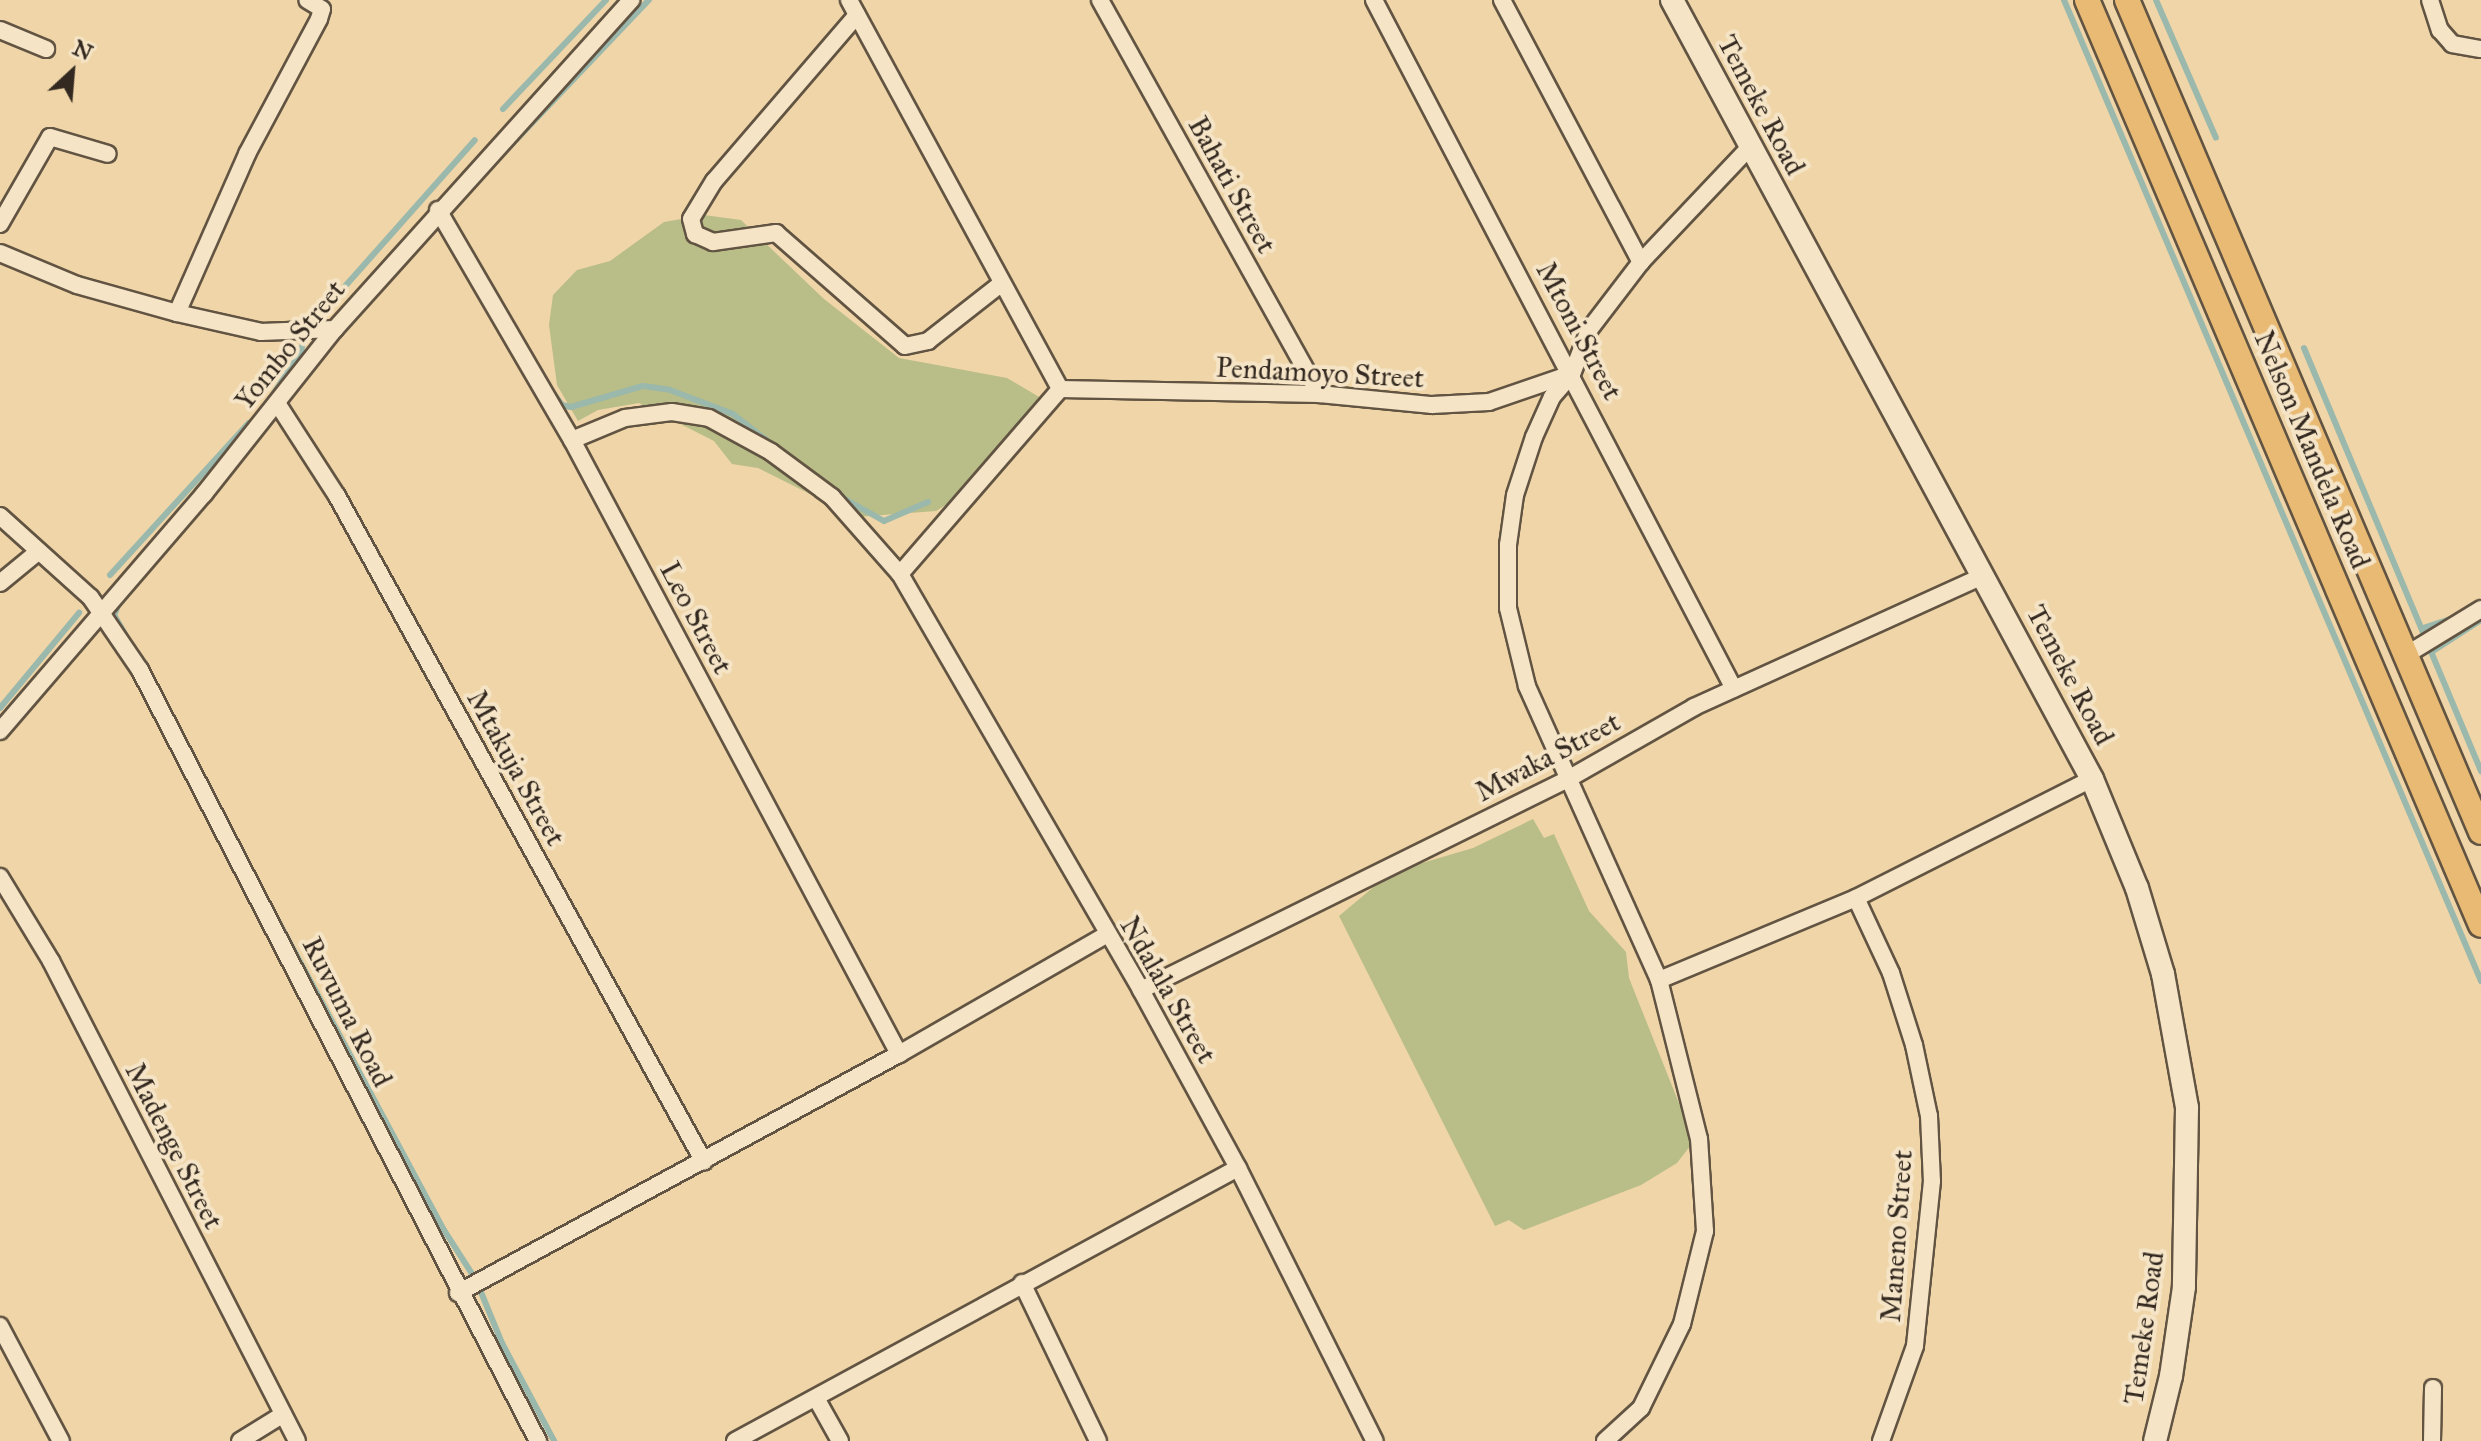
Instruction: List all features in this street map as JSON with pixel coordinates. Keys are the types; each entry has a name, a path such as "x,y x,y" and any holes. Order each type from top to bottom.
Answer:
{"main road":[{"name":"Nelson Mandela Road","path":"2087,0 2481,925"},
{"name":"Nelson Mandela Road","path":"2127,0 2481,832"}],"street":[{"path":"177,313 247,154 319,19 322,9 307,0"},
{"name":"Yombo Street","path":"0,731 277,403 335,329 438,210 631,0"},
{"path":"849,0 1060,390 900,574"},
{"name":"Bahati Street","path":"1100,0 1319,394"},
{"name":"Mtoni Street","path":"1374,0 1734,689"},
{"path":"1502,0 1641,262"},
{"name":"Temeke Road","path":"1672,0 1748,149 2092,779 2152,931 2187,1108 2184,1287 2171,1376 2155,1441"},
{"path":"2430,0 2440,30 2452,44 2481,49"},
{"path":"857,15 714,181 691,219 695,234 713,242 776,233 905,346 928,341 1002,283"},
{"path":"0,30 46,49"},
{"path":"0,224 50,137 108,154"},
{"path":"1605,1441 1641,1408 1661,1374 1682,1324 1705,1231 1697,1127 1659,980 1527,686 1508,608 1508,545 1515,495 1534,437 1552,397 1572,374 1589,330 1641,262 1748,149"},
{"name":"Leo Street","path":"438,210 572,440 899,1054"},
{"path":"0,253 77,285 177,313 261,332 335,329"},
{"name":"Pendamoyo Street","path":"1060,390 1319,394 1464,404 1513,396 1572,374"},
{"name":"Mtakuja Street","path":"277,403 337,496 704,1162"},
{"name":"Ndalala Street","path":"572,440 625,418 672,412 709,418 771,452 832,497 900,574 1106,935 1141,990 1238,1168 1375,1441"},
{"name":"Ruvuma Road","path":"0,516 101,611 140,670 302,979 458,1293 538,1441"},
{"path":"0,583 39,551"},
{"name":"Mwaka Street","path":"1141,990 1568,779 1734,689 1983,576"},
{"path":"2406,655 2481,609"},
{"path":"1659,980 1856,898 2092,779"},
{"name":"Madenge Street","path":"0,877 51,961 297,1441"},
{"name":"Maneno Street","path":"1856,898 1891,973 1914,1045 1929,1116 1932,1181 1915,1346 1881,1441"},
{"path":"458,1293 704,1162 1106,935"},
{"path":"735,1441 1238,1168"},
{"path":"1022,1283 1098,1441"},
{"path":"0,1326 61,1441"},
{"path":"2432,1441 2433,1388"},
{"path":"816,1398 840,1441"},
{"path":"240,1441 282,1415"}],"green space":[{"path":"704,215 741,220 824,299 899,358 1007,378 1056,407 1005,468 936,511 856,517 758,468 732,464 714,441 639,403 598,410 578,421 557,385 549,325 553,295 577,270 610,261 664,222"},
{"path":"1533,819 1544,838 1554,834 1589,911 1626,952 1629,978 1694,1141 1677,1163 1641,1185 1524,1230 1509,1220 1495,1226 1339,916 1376,885 1412,866 1473,848"}],"waterway":[{"path":"503,109 606,0"},
{"path":"497,160 649,0"},
{"path":"2064,0 2481,981"},
{"path":"2156,0 2216,138"},
{"path":"316,319 475,140"},
{"path":"270,399 301,352 304,337"},
{"path":"2304,348 2481,772"},
{"path":"554,394 562,405 571,407 643,386 670,390 733,414 774,446"},
{"path":"110,575 249,423"},
{"path":"836,494 884,521 928,502"},
{"path":"120,601 114,615 125,634"},
{"path":"0,708 79,613"},
{"path":"2423,628 2457,617"},
{"path":"2433,651 2481,620"},
{"path":"275,915 444,1230 476,1280 502,1343 554,1441"}]}
